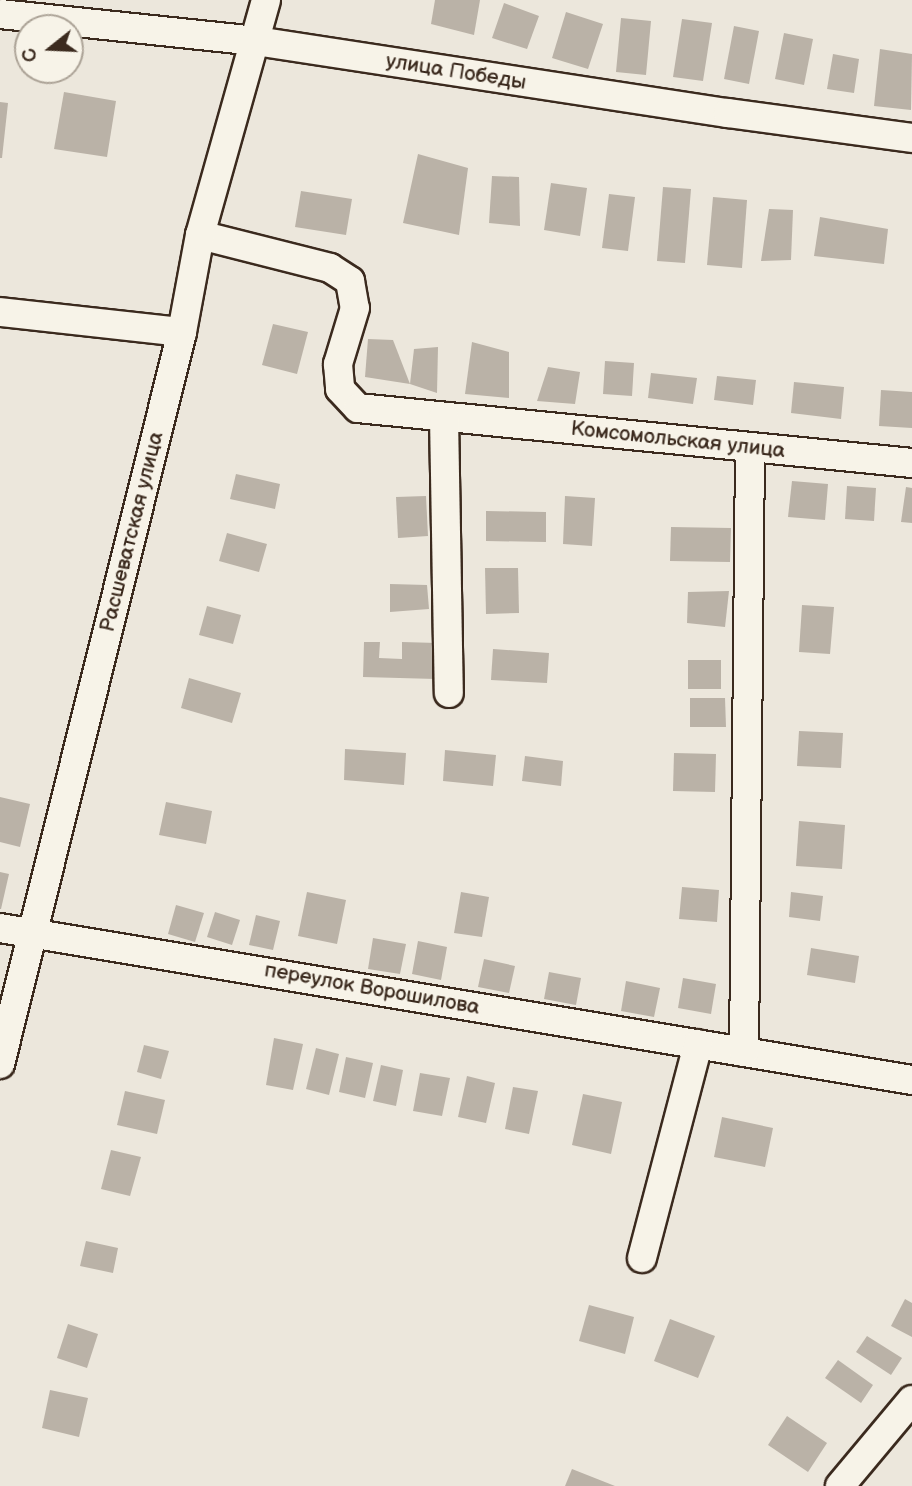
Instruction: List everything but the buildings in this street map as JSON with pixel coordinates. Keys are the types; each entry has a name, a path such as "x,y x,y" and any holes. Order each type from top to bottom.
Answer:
{"street":[{"name":"Расшеватская улица","path":"0,1064 182,332 200,235 267,0"},
{"name":"улица Победы","path":"0,14 256,41 728,113 912,138"},
{"name":"Комсомольская улица","path":"200,235 330,268 350,281 355,308 338,363 341,388 358,408 912,463"},
{"path":"0,312 182,332"},
{"path":"444,417 449,692"},
{"path":"744,1052 750,447"},
{"name":"переулок Ворошилова","path":"0,928 912,1080"},
{"path":"642,1258 698,1044"},
{"path":"840,1486 912,1400"}]}
